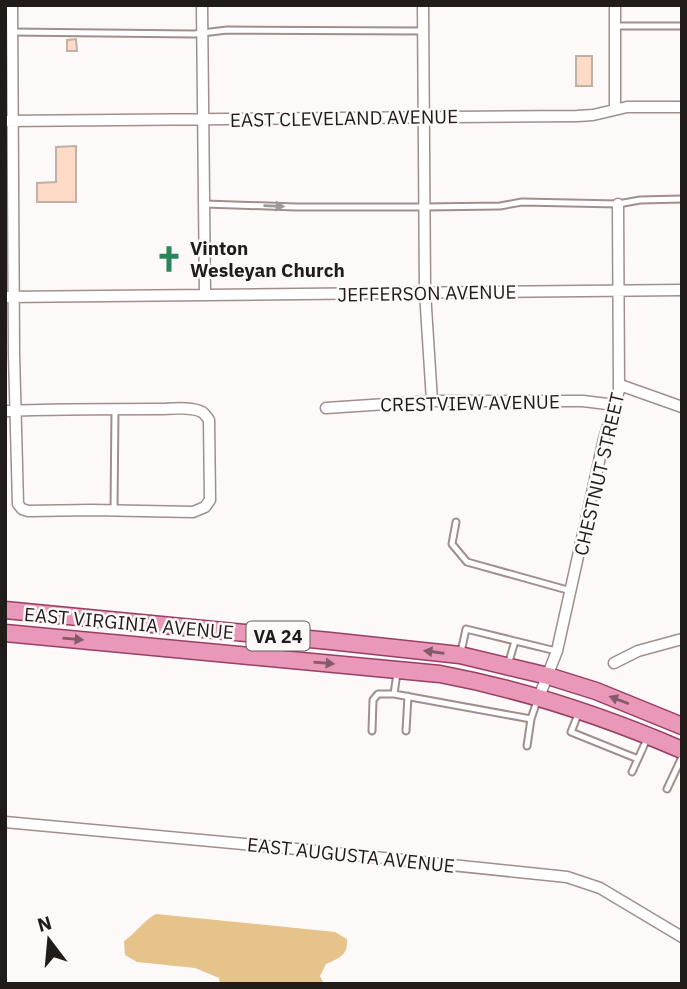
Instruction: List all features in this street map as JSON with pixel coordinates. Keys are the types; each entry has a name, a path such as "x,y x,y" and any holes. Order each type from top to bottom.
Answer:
{"main road":[{"name":"EAST VIRGINIA AVENUE","path":"5,610 330,640 460,655 548,676"},
{"name":"EAST VIRGINIA AVENUE","path":"5,633 397,670 464,679 539,697"},
{"name":"VA 24","path":"548,676 596,691 682,726"},
{"name":"VA 24","path":"539,697 581,709 682,750"}],"street":[{"path":"10,411 187,409 201,412 209,420 211,497 205,507 193,512 28,511 18,504 10,411 9,121 12,5"},
{"path":"202,5 205,295"},
{"path":"423,5 425,292 432,401"},
{"path":"615,5 615,109"},
{"name":"EAST CLEVELAND AVENUE","path":"9,121 585,116 615,109 682,107"},
{"name":"CHESTNUT STREET","path":"539,697 557,651 604,439 620,385 618,204"},
{"name":"JEFFERSON AVENUE","path":"10,297 682,290"},
{"path":"620,385 682,407"},
{"name":"CRESTVIEW AVENUE","path":"326,408 432,401 583,401 614,405"},
{"path":"614,663 638,651 682,639"},
{"name":"EAST AUGUSTA AVENUE","path":"5,822 567,877 600,888 682,937"}],"lane":[{"path":"615,26 682,26"},
{"path":"12,32 422,31"},
{"path":"205,204 424,207 500,206 522,202 618,204 640,200 682,199"},
{"path":"114,510 115,409"},
{"path":"456,522 452,544 467,562 571,591"},
{"path":"460,655 466,629 557,651"},
{"path":"508,666 514,641"},
{"path":"394,694 397,670"},
{"path":"372,731 373,700 378,694 408,696 531,719"},
{"path":"406,731 408,696"},
{"path":"527,746 531,719 539,697"},
{"path":"581,709 571,732 638,759"},
{"path":"632,772 648,736"},
{"path":"667,789 682,757"}],"shaded area":[{"path":"156,914 335,932 347,939 347,944 342,955 326,964 320,976 324,984 220,984 219,978 195,968 137,962 125,955 124,941"}],"building":[{"path":"76,39 77,51 67,51 67,40"},
{"path":"576,56 592,56 592,86 576,86"},
{"path":"76,146 76,202 37,202 37,183 56,182 56,147"}],"place":[{"name":"Vinton Wesleyan Church","path":"169,259"}]}
